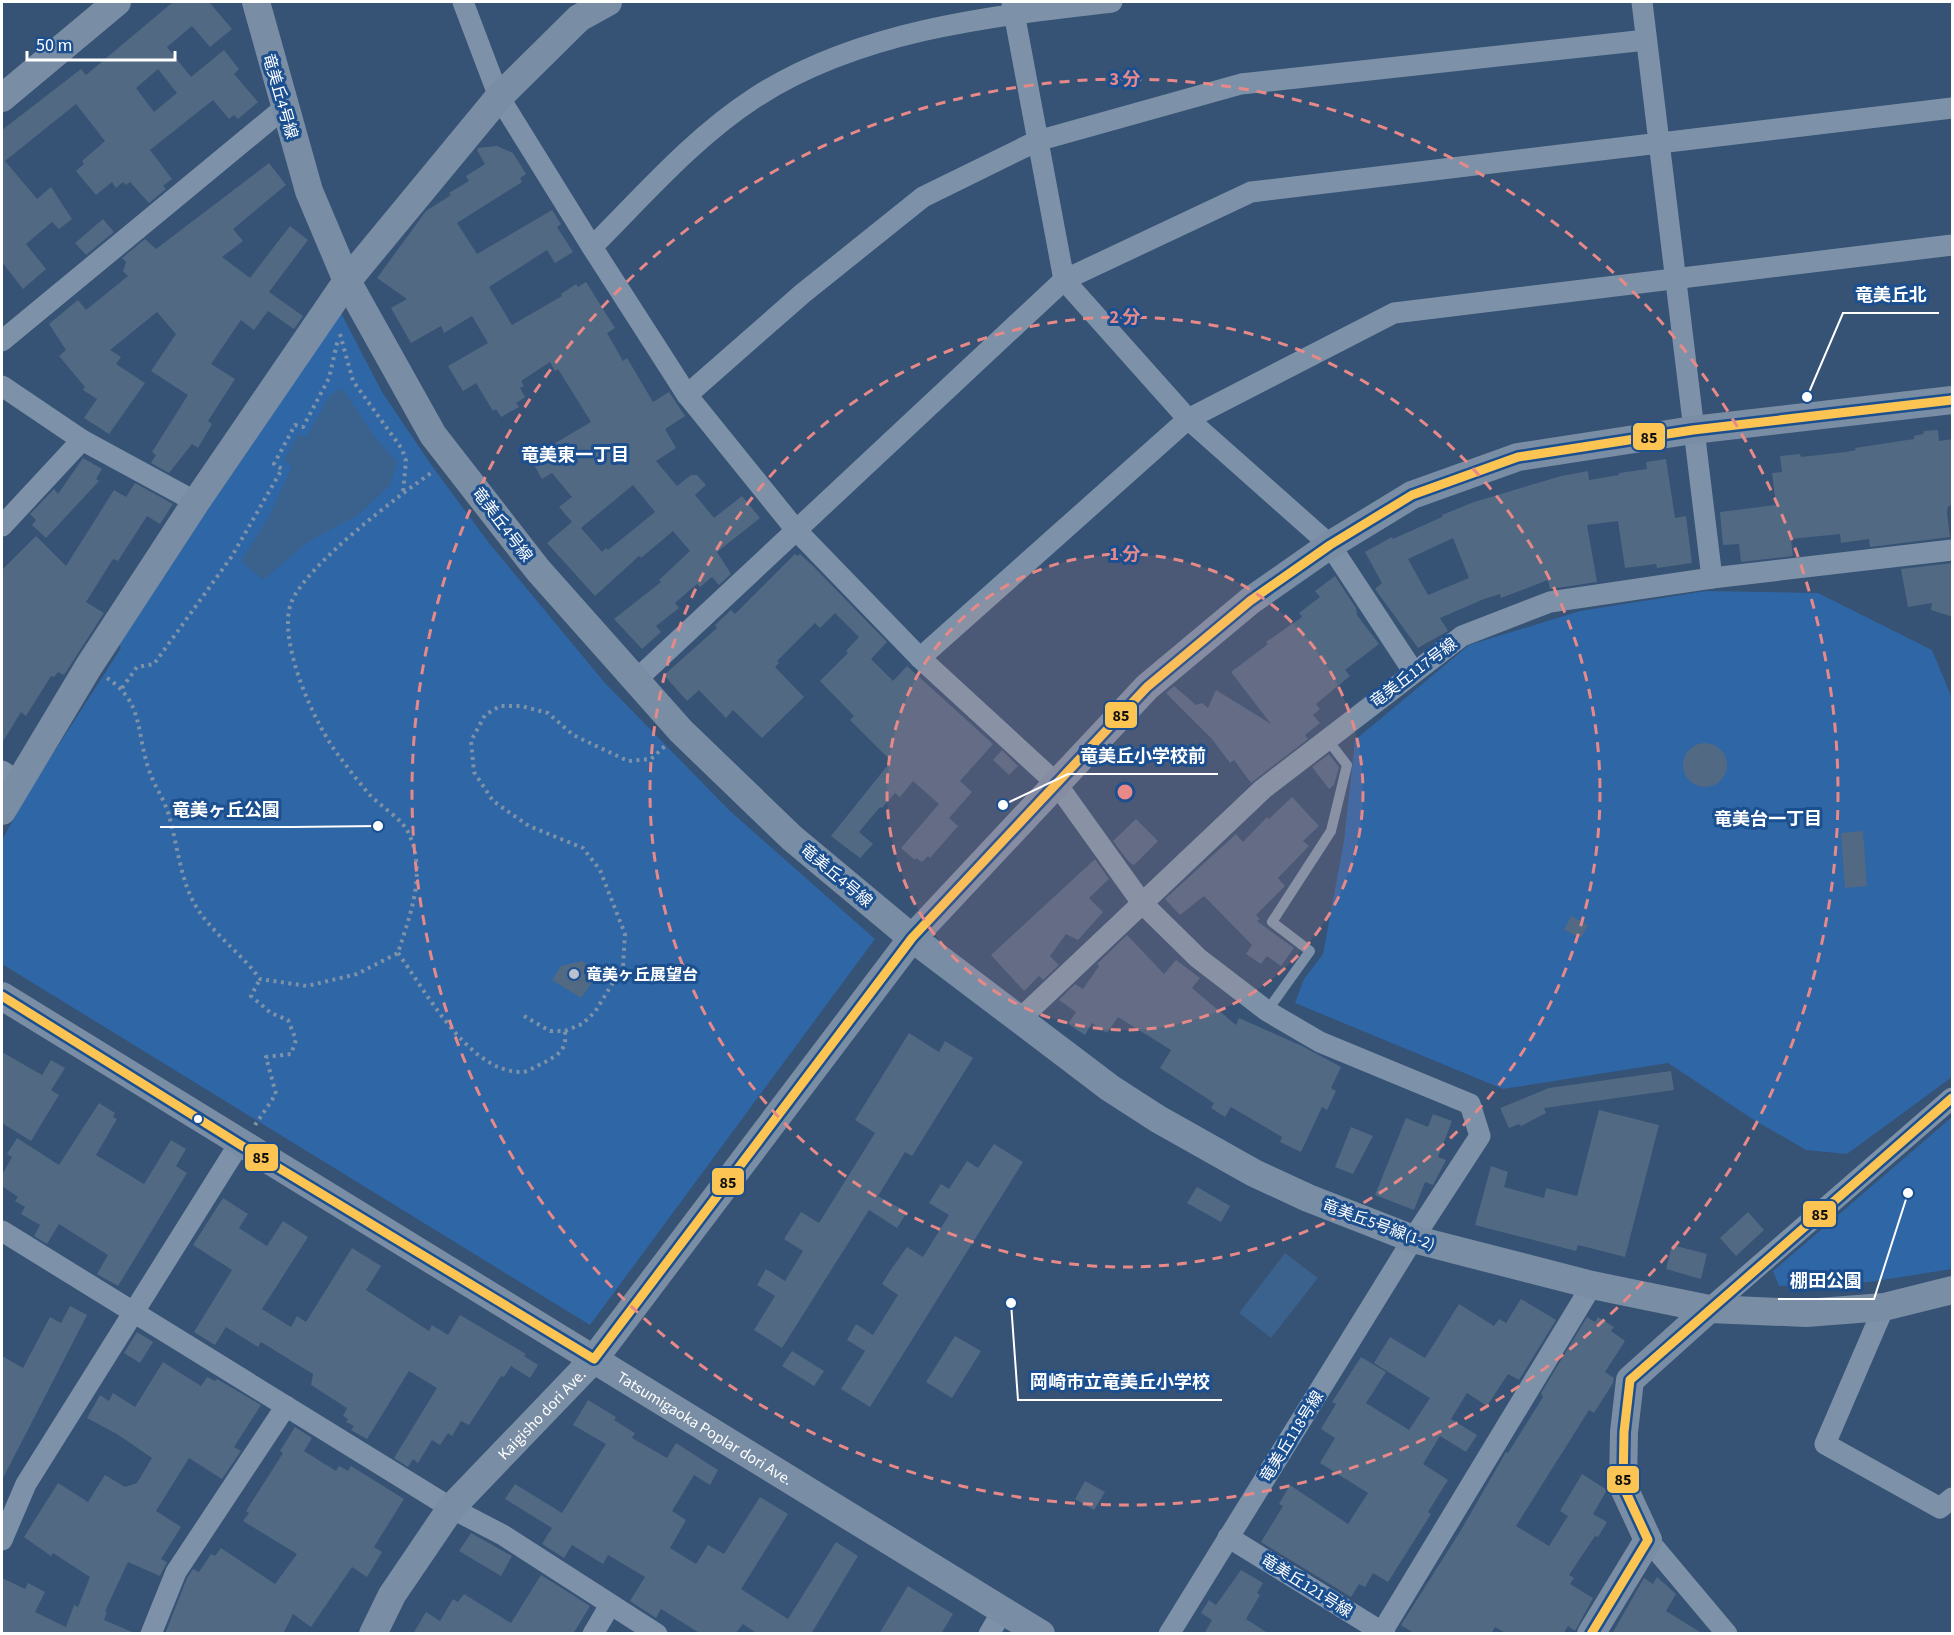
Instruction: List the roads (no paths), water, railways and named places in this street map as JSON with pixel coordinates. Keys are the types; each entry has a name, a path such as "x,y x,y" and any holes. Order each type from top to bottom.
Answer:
{"street":[{"path":"2,98 115,2"},
{"name":"竜美丘4号線","path":"256,2 309,191 347,281 434,435 538,570 681,730 792,838 912,938"},
{"path":"463,2 499,97 687,395 796,530 920,658 1056,783 1142,903 1198,958 1267,1011"},
{"path":"2,811 10,776 89,666 196,502 347,281 499,97 579,18 608,2"},
{"path":"592,247 694,145 765,92 812,67 884,40 1013,7 1112,2"},
{"path":"1642,2 1712,578"},
{"path":"1013,7 1064,280 1188,419 1330,545 1413,671"},
{"path":"687,395 802,294 923,197 1037,141 1241,84 1646,40"},
{"path":"2,341 284,108"},
{"path":"636,680 1064,280 1251,192 1953,108"},
{"path":"920,658 1188,419 1394,313 1953,245"},
{"path":"2,386 82,440 196,502"},
{"name":"Kaigisho dori Ave.","path":"373,1634 392,1595 451,1508 594,1359 912,938 1148,687 1250,601 1330,545 1412,495 1518,457 1693,430 1953,400"},
{"path":"2,526 82,440"},
{"name":"竜美丘117号線","path":"1020,1018 1263,789 1413,671 1462,636 1550,602 1712,578 1953,550"},
{"name":"竜美丘5号線(1-2)","path":"912,938 1110,1088 1199,1142 1308,1198 1413,1239 1592,1285 1709,1309 1806,1313 1884,1306 1953,1290"},
{"name":"Tatsumigaoka Poplar dori Ave.","path":"2,996 239,1144 594,1359 996,1622 1041,1634"},
{"name":"竜美丘118号線","path":"1169,1634 1413,1239 1480,1136 1470,1104 1320,1042 1267,1011"},
{"path":"1727,1634 1648,1539 1623,1486 1624,1432 1630,1380 1953,1098"},
{"path":"2,1540 26,1484 239,1144"},
{"path":"2,1231 451,1508 503,1535 657,1634"},
{"path":"1384,1633 1592,1285"},
{"path":"1884,1306 1825,1444 1940,1508 1953,1498"},
{"path":"151,1634 176,1572 286,1406"},
{"name":"竜美丘121号線","path":"1228,1537 1384,1633"},
{"path":"1591,1634 1648,1539"},
{"path":"592,1634 610,1605"}],"lane":[{"path":"1267,1011 1310,951 1272,922 1331,831 1347,765 1327,739"}],"place":[{"name":"竜美丘北","path":"1807,397"},
{"name":"竜美丘小学校前","path":"1003,805"},
{"name":"竜美ヶ丘公園","path":"378,826"},
{"name":"竜美ヶ丘展望台","path":"574,974"},
{"name":"棚田公園","path":"1908,1193"},
{"name":"岡崎市立竜美丘小学校","path":"1011,1303"}],"district":[{"name":"竜美東一丁目","path":"575,455"},
{"name":"竜美台一丁目","path":"1768,819"}]}
